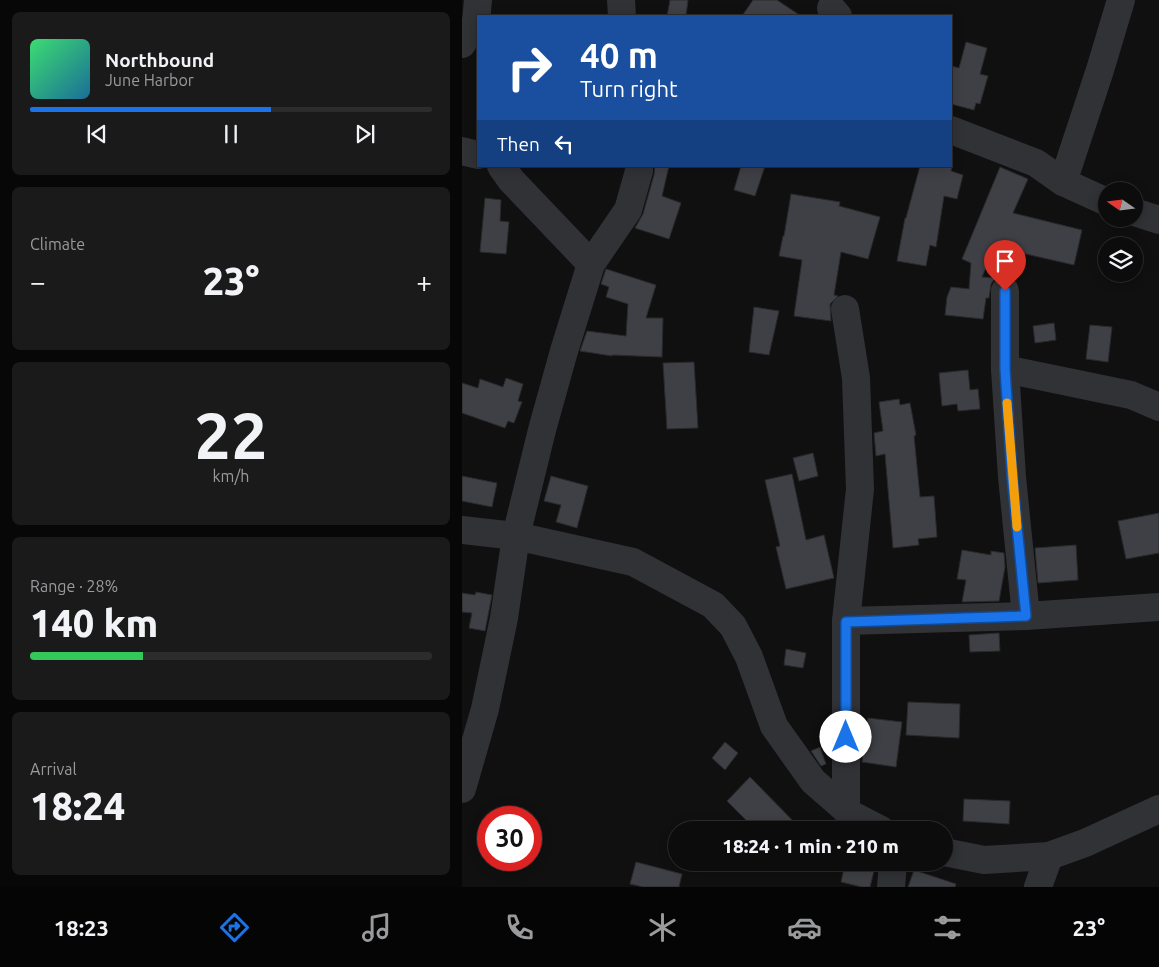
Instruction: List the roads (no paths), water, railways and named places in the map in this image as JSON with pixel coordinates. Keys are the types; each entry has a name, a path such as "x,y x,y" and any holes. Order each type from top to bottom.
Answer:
{"street":[{"path":"621,0 622,15"},
{"path":"1063,182 1121,0"},
{"path":"472,22 477,45"},
{"path":"952,130 1036,164 1063,182 1098,198"},
{"path":"462,151 477,155"},
{"path":"502,167 511,180 591,264"},
{"path":"462,789 487,700 504,618 516,536 564,351 591,264 628,210 639,167"},
{"path":"1143,215 1158,220"},
{"path":"1005,291 1005,369 1012,476 1026,616"},
{"path":"845,309 856,378 860,488 846,622 846,810"},
{"path":"1005,369 1131,395 1158,407"},
{"path":"462,530 516,536 633,562 713,605 733,626 749,657 774,726 813,781 852,815 864,821"},
{"path":"846,622 1026,616 1158,607"},
{"path":"953,854 984,860 1049,856 1085,843 1158,809"},
{"path":"1038,887 1049,856"},
{"path":"891,887 892,871"}]}
